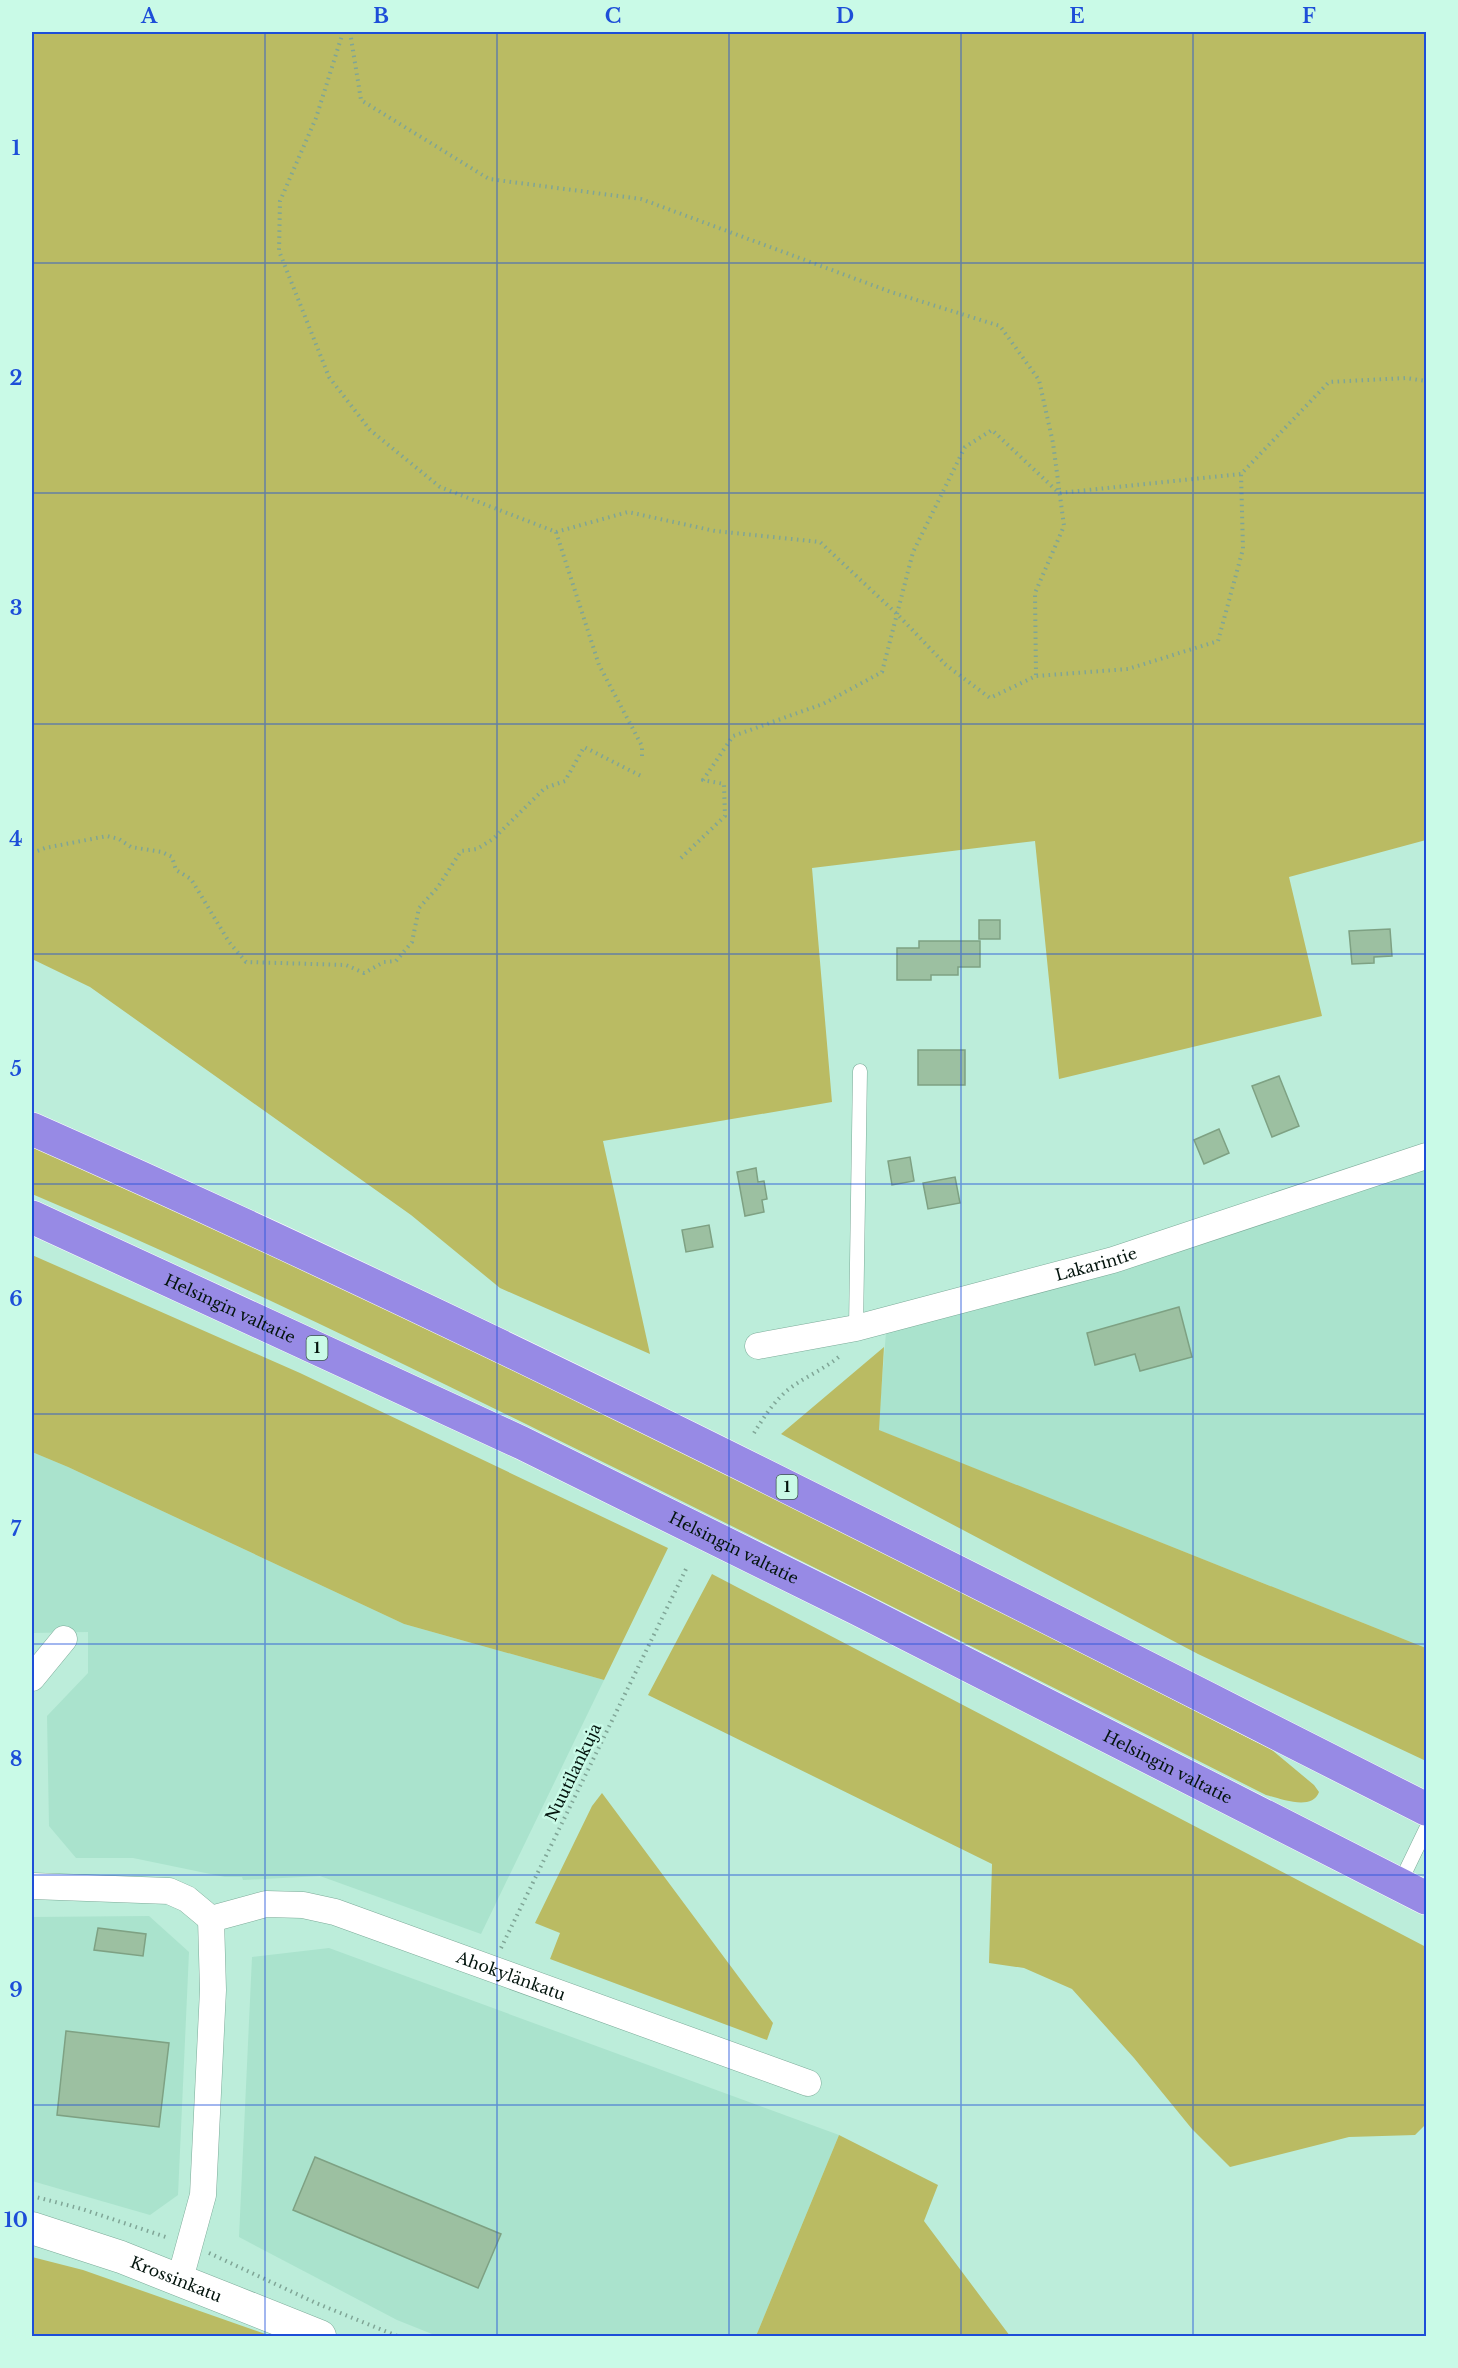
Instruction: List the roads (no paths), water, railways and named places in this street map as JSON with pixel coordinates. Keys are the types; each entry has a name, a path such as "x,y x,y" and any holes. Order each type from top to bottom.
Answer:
{"highway":[{"name":"1","path":"32,1130 141,1178 554,1371 1426,1809"},
{"name":"Helsingin valtatie","path":"32,1217 533,1448 858,1609 1413,1891"}],"street":[{"name":"Lakarintie","path":"758,1346 856,1328 1113,1260 1426,1156"},
{"path":"32,1678 64,1639"},
{"path":"32,1886 169,1891 188,1899 211,1919 213,1990 203,2194 203,2246 180,2279"},
{"name":"Ahokylänkatu","path":"211,1919 266,1904 303,1905 335,1912 808,2083"},
{"name":"Krossinkatu","path":"32,2229 121,2257 180,2279 320,2337"}],"lane":[{"path":"856,1328 860,1071"},
{"path":"1413,1891 1426,1829"}]}
